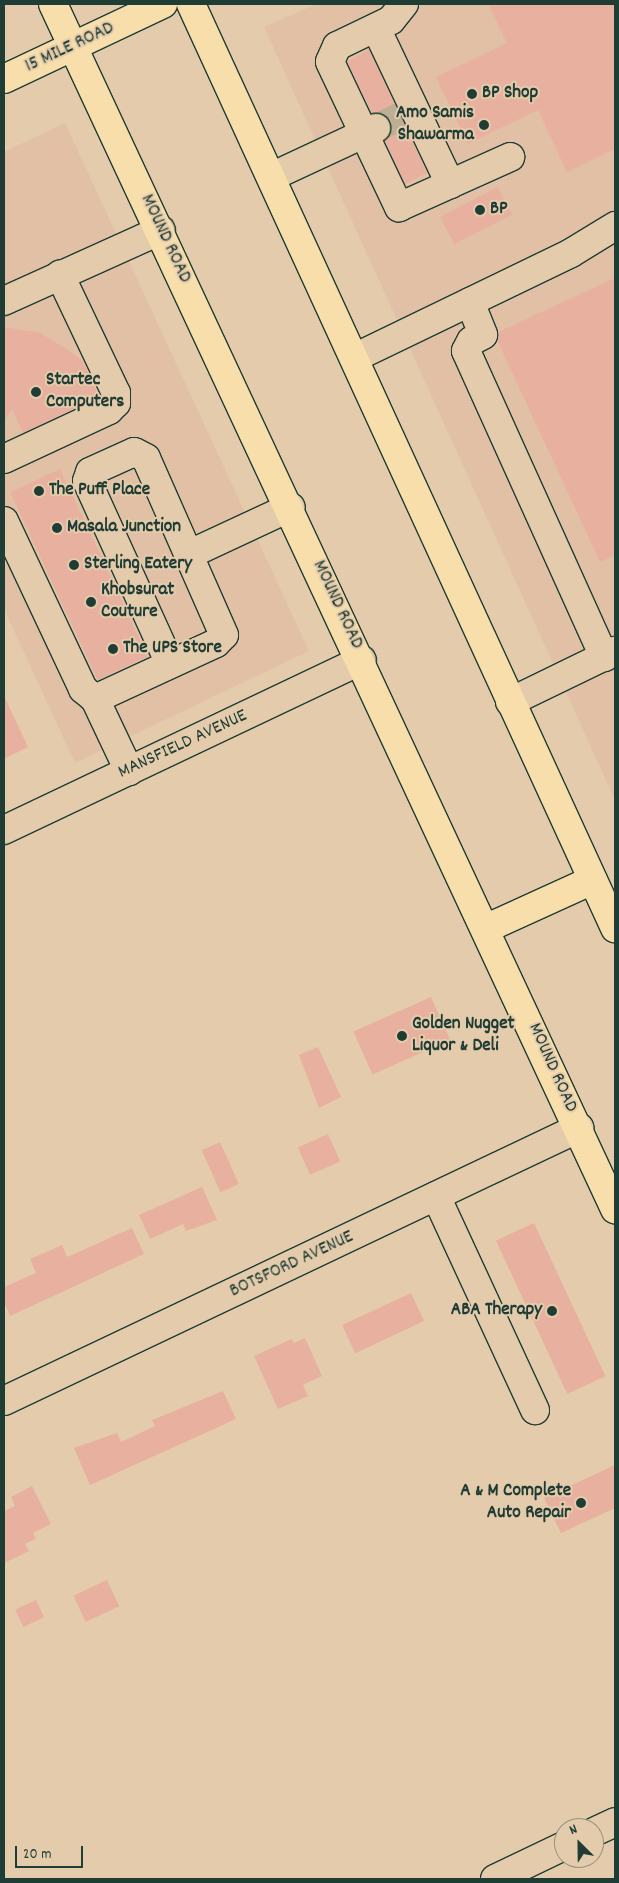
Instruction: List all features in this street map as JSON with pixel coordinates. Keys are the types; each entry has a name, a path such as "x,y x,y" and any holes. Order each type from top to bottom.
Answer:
{"main road":[{"name":"MOUND ROAD","path":"53,4 291,507 487,928 615,1209"},
{"name":"15 MILE ROAD","path":"4,79 163,4"},
{"path":"191,4 615,928"},
{"path":"487,928 593,880"}],"street":[{"path":"404,4 400,14 376,28 337,46 330,56 331,67 370,131 399,207 510,157"},
{"path":"376,28 410,111 450,184"},
{"path":"271,177 370,131"},
{"path":"354,358 571,253 615,226"},
{"path":"4,301 161,230"},
{"path":"4,459 109,410 116,403 116,393 60,275"},
{"path":"470,302 483,335 471,341 466,350 610,654 510,702"},
{"path":"95,699 170,664 224,636 190,554 143,455 129,453 86,476 170,664"},
{"path":"190,554 291,507"},
{"path":"4,522 83,690 95,699 129,771"},
{"name":"MANSFIELD AVENUE","path":"4,830 362,660"},
{"name":"BOTSFORD AVENUE","path":"4,1402 579,1128"},
{"path":"436,1196 535,1410"},
{"path":"495,1879 554,1851"}],"shaded area":[{"path":"316,4 615,4 615,800 264,27"},
{"path":"65,123 309,651 75,763 4,609 4,152"}],"building":[{"path":"488,4 615,4 615,149 567,172 538,110 468,144 436,77 507,43"},
{"path":"369,49 427,173 405,184 385,141 391,130 390,121 385,115 372,113 347,62"},
{"name":"BP","path":"498,187 512,215 454,244 440,217"},
{"path":"615,278 615,555 600,562 497,340 498,332"},
{"path":"4,327 40,333 83,361 99,397 23,433 12,409 4,423"},
{"path":"60,469 147,657 98,680 10,492"},
{"path":"4,696 28,747 4,759"},
{"name":"Golden Nugget Liquor & Deli","path":"431,997 450,1040 372,1075 353,1032"},
{"path":"318,1047 341,1097 319,1108 299,1055"},
{"path":"328,1134 340,1161 310,1175 298,1147"},
{"path":"220,1142 239,1184 220,1192 202,1150"},
{"path":"202,1187 217,1220 186,1231 183,1224 150,1239 139,1215"},
{"path":"534,1223 605,1376 567,1394 496,1241"},
{"path":"132,1228 144,1254 10,1316 4,1302 4,1287 36,1273 30,1259 62,1245 67,1257"},
{"path":"411,1293 424,1321 355,1353 342,1325"},
{"path":"305,1338 322,1376 303,1385 308,1396 278,1409 254,1356 292,1339 294,1343"},
{"path":"223,1391 236,1419 90,1485 74,1448 117,1433 121,1442 155,1426 152,1420"},
{"name":"A & M Complete Auto Repair","path":"615,1465 615,1508 561,1533 544,1498"},
{"path":"32,1486 51,1524 33,1533 36,1539 25,1544 29,1551 4,1563 4,1511 15,1506 11,1497"},
{"path":"107,1580 119,1606 86,1622 73,1596"},
{"path":"36,1600 44,1617 23,1627 15,1610"}],"tunnel":[{"path":"376,128 406,114"}],"place":[{"name":"BP Shop","path":"472,94"},
{"name":"Amo Samis Shawarma","path":"484,125"},
{"name":"BP","path":"480,210"},
{"name":"Startec Computers","path":"36,392"},
{"name":"The Puff Place","path":"39,491"},
{"name":"Masala Junction","path":"57,528"},
{"name":"Sterling Eatery","path":"74,565"},
{"name":"Khobsurat Couture","path":"91,602"},
{"name":"The UPS Store","path":"113,649"},
{"name":"Golden Nugget Liquor & Deli","path":"402,1036"},
{"name":"ABA Therapy","path":"552,1311"},
{"name":"A & M Complete Auto Repair","path":"581,1503"}]}
